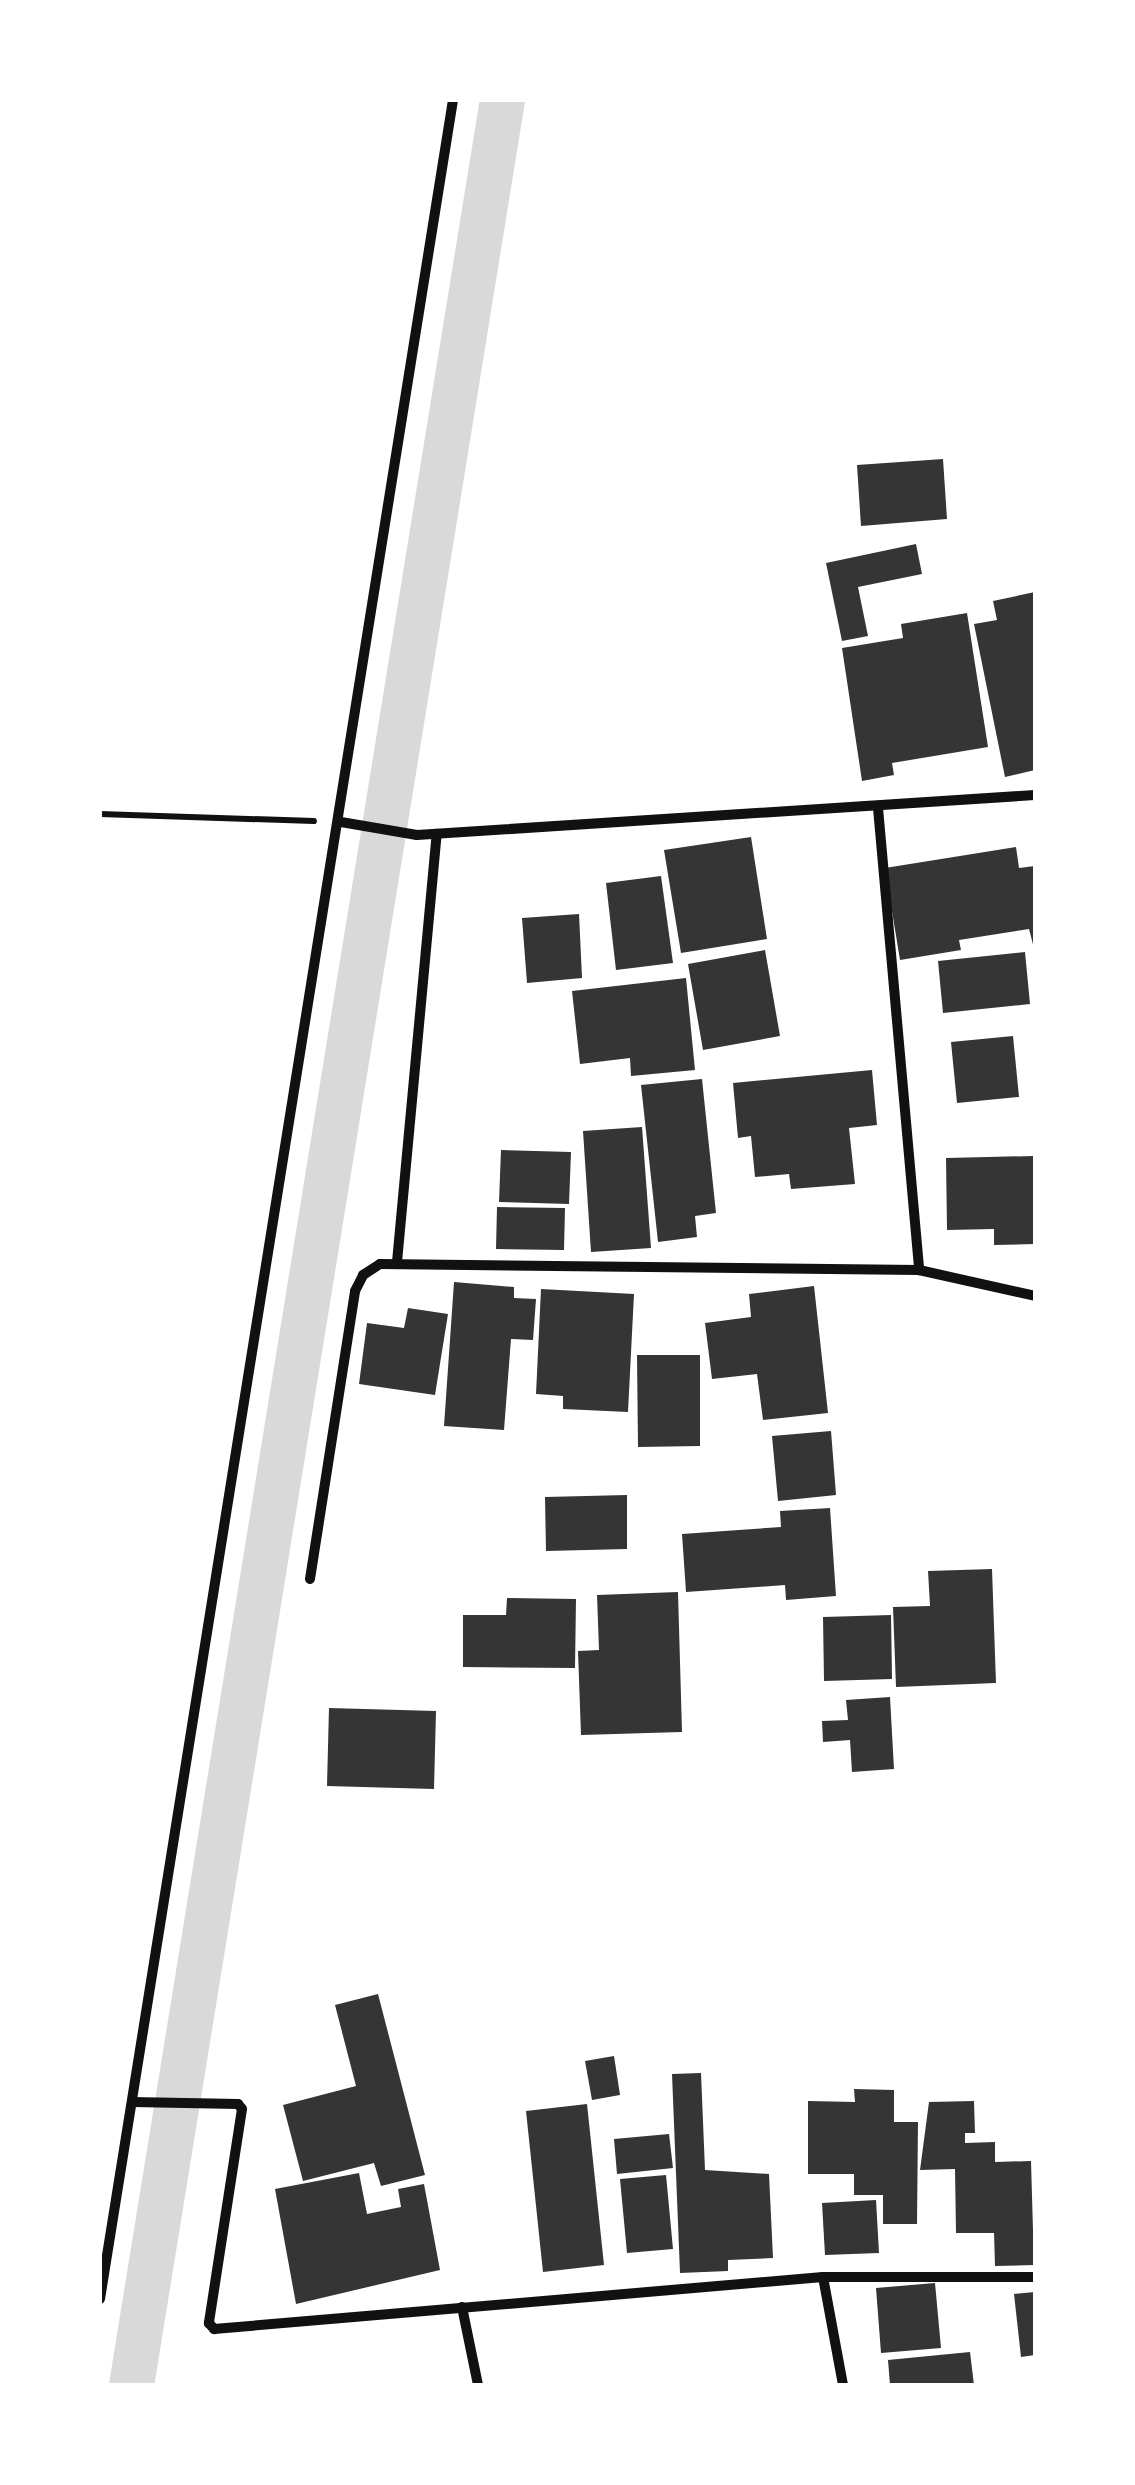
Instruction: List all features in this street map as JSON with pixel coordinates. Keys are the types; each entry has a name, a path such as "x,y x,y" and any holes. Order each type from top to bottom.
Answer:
{"street":[{"path":"100,2299 347,824 453,100"},
{"path":"347,824 436,834 1035,795"},
{"path":"878,808 918,1270"},
{"path":"397,1262 436,834"},
{"path":"310,1578 356,1291 370,1268 397,1262 918,1270 1035,1296"},
{"path":"132,2102 238,2104 244,2115 210,2327 823,2277 1035,2277"},
{"path":"823,2277 843,2385"},
{"path":"462,2307 478,2385"}],"path":[{"path":"100,814 347,824"}],"building":[{"path":"943,459 947,519 861,526 857,465"},
{"path":"916,544 922,574 858,587 868,636 842,641 826,563"},
{"path":"1035,592 1035,770 1005,777 974,624 997,620 993,601"},
{"path":"967,613 988,747 892,763 894,775 862,781 842,648 903,638 901,624"},
{"path":"751,837 767,939 681,953 664,850"},
{"path":"1016,847 1019,868 1035,866 1035,952 1029,929 959,940 961,950 900,960 885,868"},
{"path":"661,876 673,963 616,970 606,883"},
{"path":"579,914 582,978 527,983 522,918"},
{"path":"765,950 780,1036 703,1050 688,964"},
{"path":"1025,952 1030,1004 943,1013 938,961"},
{"path":"686,978 695,1070 631,1076 630,1058 580,1064 572,991"},
{"path":"1013,1036 1019,1097 957,1103 951,1042"},
{"path":"872,1070 877,1125 849,1128 855,1184 791,1189 789,1174 755,1177 751,1136 738,1138 733,1083"},
{"path":"702,1079 716,1213 695,1216 697,1237 658,1242 641,1085"},
{"path":"642,1127 651,1248 591,1252 583,1131"},
{"path":"501,1150 571,1152 569,1204 499,1202"},
{"path":"1033,1156 1035,1244 994,1245 994,1229 947,1230 946,1158"},
{"path":"497,1207 565,1208 564,1250 496,1249"},
{"path":"454,1282 514,1287 514,1298 536,1299 533,1340 511,1339 504,1430 444,1426"},
{"path":"814,1286 828,1413 763,1420 757,1374 712,1379 705,1323 751,1317 749,1294"},
{"path":"541,1289 634,1294 628,1412 563,1409 563,1396 536,1394"},
{"path":"408,1308 448,1314 435,1395 359,1384 367,1323 404,1328"},
{"path":"637,1355 700,1355 700,1446 638,1447"},
{"path":"831,1431 836,1495 778,1501 772,1436"},
{"path":"627,1495 627,1549 546,1551 545,1497"},
{"path":"830,1508 836,1596 786,1600 785,1585 686,1592 682,1534 781,1527 780,1511"},
{"path":"992,1569 996,1683 896,1687 893,1607 930,1606 928,1571"},
{"path":"678,1592 682,1732 581,1735 578,1651 599,1650 597,1595"},
{"path":"507,1598 576,1599 575,1668 463,1667 463,1615 506,1615"},
{"path":"891,1615 892,1679 824,1681 823,1617"},
{"path":"890,1697 894,1769 852,1772 850,1740 823,1742 822,1721 848,1720 846,1700"},
{"path":"329,1708 436,1711 434,1789 327,1786"},
{"path":"378,1994 425,2175 381,2186 374,2163 303,2181 283,2105 356,2086 335,2005"},
{"path":"614,2056 620,2095 592,2100 585,2061"},
{"path":"701,2073 705,2170 769,2174 773,2258 728,2260 728,2271 680,2273 672,2074"},
{"path":"854,2089 894,2090 894,2122 918,2122 917,2224 883,2224 883,2195 854,2195 854,2174 808,2174 808,2101 855,2102"},
{"path":"974,2101 975,2133 965,2133 965,2143 995,2142 995,2162 1031,2161 1034,2265 995,2266 994,2233 956,2233 955,2169 920,2170 929,2102"},
{"path":"587,2104 604,2265 543,2272 526,2111"},
{"path":"669,2134 673,2168 617,2174 614,2139"},
{"path":"359,2173 367,2214 401,2207 398,2189 424,2184 440,2270 296,2304 275,2189"},
{"path":"666,2175 673,2249 627,2253 620,2179"},
{"path":"876,2200 879,2253 825,2255 822,2203"},
{"path":"935,2283 941,2348 881,2353 876,2288"},
{"path":"1035,2292 1035,2355 1021,2357 1014,2294"},
{"path":"970,2352 974,2385 890,2385 888,2360"}],"waterway":[{"path":"131,2385 502,100"}]}
